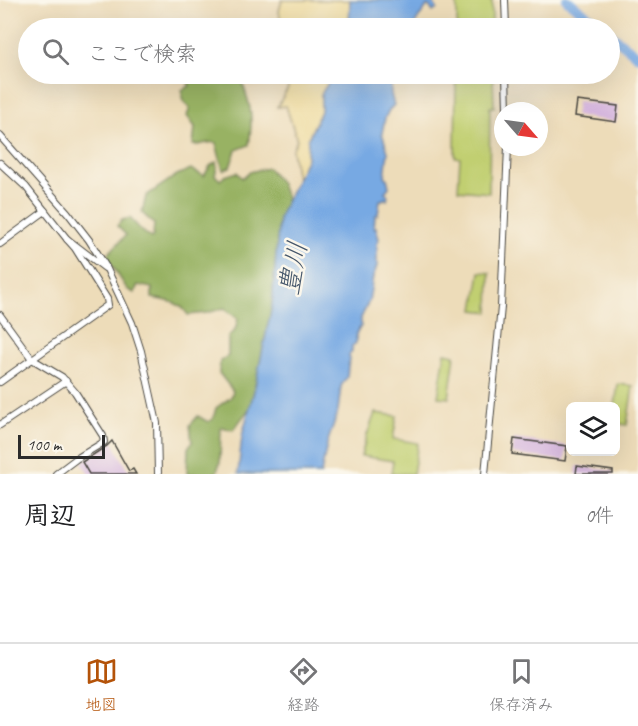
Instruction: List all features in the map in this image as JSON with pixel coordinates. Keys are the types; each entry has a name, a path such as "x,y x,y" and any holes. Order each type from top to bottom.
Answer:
{"street":[{"path":"505,0 506,18"},
{"path":"506,84 507,102"},
{"path":"0,136 68,213 108,270 132,323 141,351 157,423 158,474"},
{"path":"485,474 501,307 507,156"},
{"path":"0,163 26,187 75,248 107,299 108,305 0,382"},
{"path":"0,244 45,211"},
{"path":"67,238 108,270"},
{"path":"0,315 32,359 66,381 103,436 104,442 56,474"},
{"path":"0,425 66,381"}],"green space":[{"path":"457,0 492,0 492,18 457,18"},
{"path":"189,84 243,84 250,108 249,145 236,150 230,167 223,170 216,143 193,145 195,127 187,116 190,108 182,99 182,90 190,86"},
{"path":"456,84 493,84 494,107 490,107 489,193 458,190 460,158 455,157"},
{"path":"216,162 215,175 220,180 237,172 242,178 249,172 268,168 280,182 287,200 279,218 272,306 250,408 233,430 221,427 220,462 216,474 187,474 188,448 192,442 190,425 198,416 208,422 213,419 216,408 231,397 233,391 219,373 220,361 228,356 228,337 235,330 238,319 224,308 188,315 177,304 152,298 152,288 138,285 134,293 127,289 106,256 126,235 117,226 122,220 130,218 151,238 153,236 154,224 142,213 146,196 177,175 191,169 204,176 210,166"},
{"path":"480,272 490,273 489,312 474,310"},
{"path":"445,353 455,355 449,398 438,397"},
{"path":"618,384 633,386 627,425 620,424 620,402 616,402"},
{"path":"375,413 397,416 393,439 418,443 413,474 391,474 393,461 361,456"}],"sand":[{"path":"282,0 350,0 349,18 280,18 279,11"},
{"path":"288,84 328,84 321,94 321,111 308,139 307,158 297,180 292,150 297,140 286,106 277,107 288,88"}],"water":[{"path":"350,0 434,0 437,9 433,12 427,6 419,18 349,18"},
{"name":"豊川","path":"328,84 392,84 391,92 394,105 385,118 382,133 388,152 385,176 389,187 385,192 388,196 387,200 384,198 380,200 378,214 375,216 374,228 376,227 379,239 377,266 369,301 356,334 356,343 352,346 349,355 347,377 341,386 338,411 327,444 321,474 238,474 242,436 272,306 279,217 307,158 308,139 321,111 321,94"}],"building":[{"path":"577,101 618,106 616,122 575,116"},
{"path":"514,439 566,446 565,461 512,454"},
{"path":"112,441 129,471 133,469 136,474 89,474 82,462"},
{"path":"577,466 613,471 613,474 576,474"}],"waterway":[{"path":"567,0 590,18"},
{"path":"620,42 638,56"}]}
